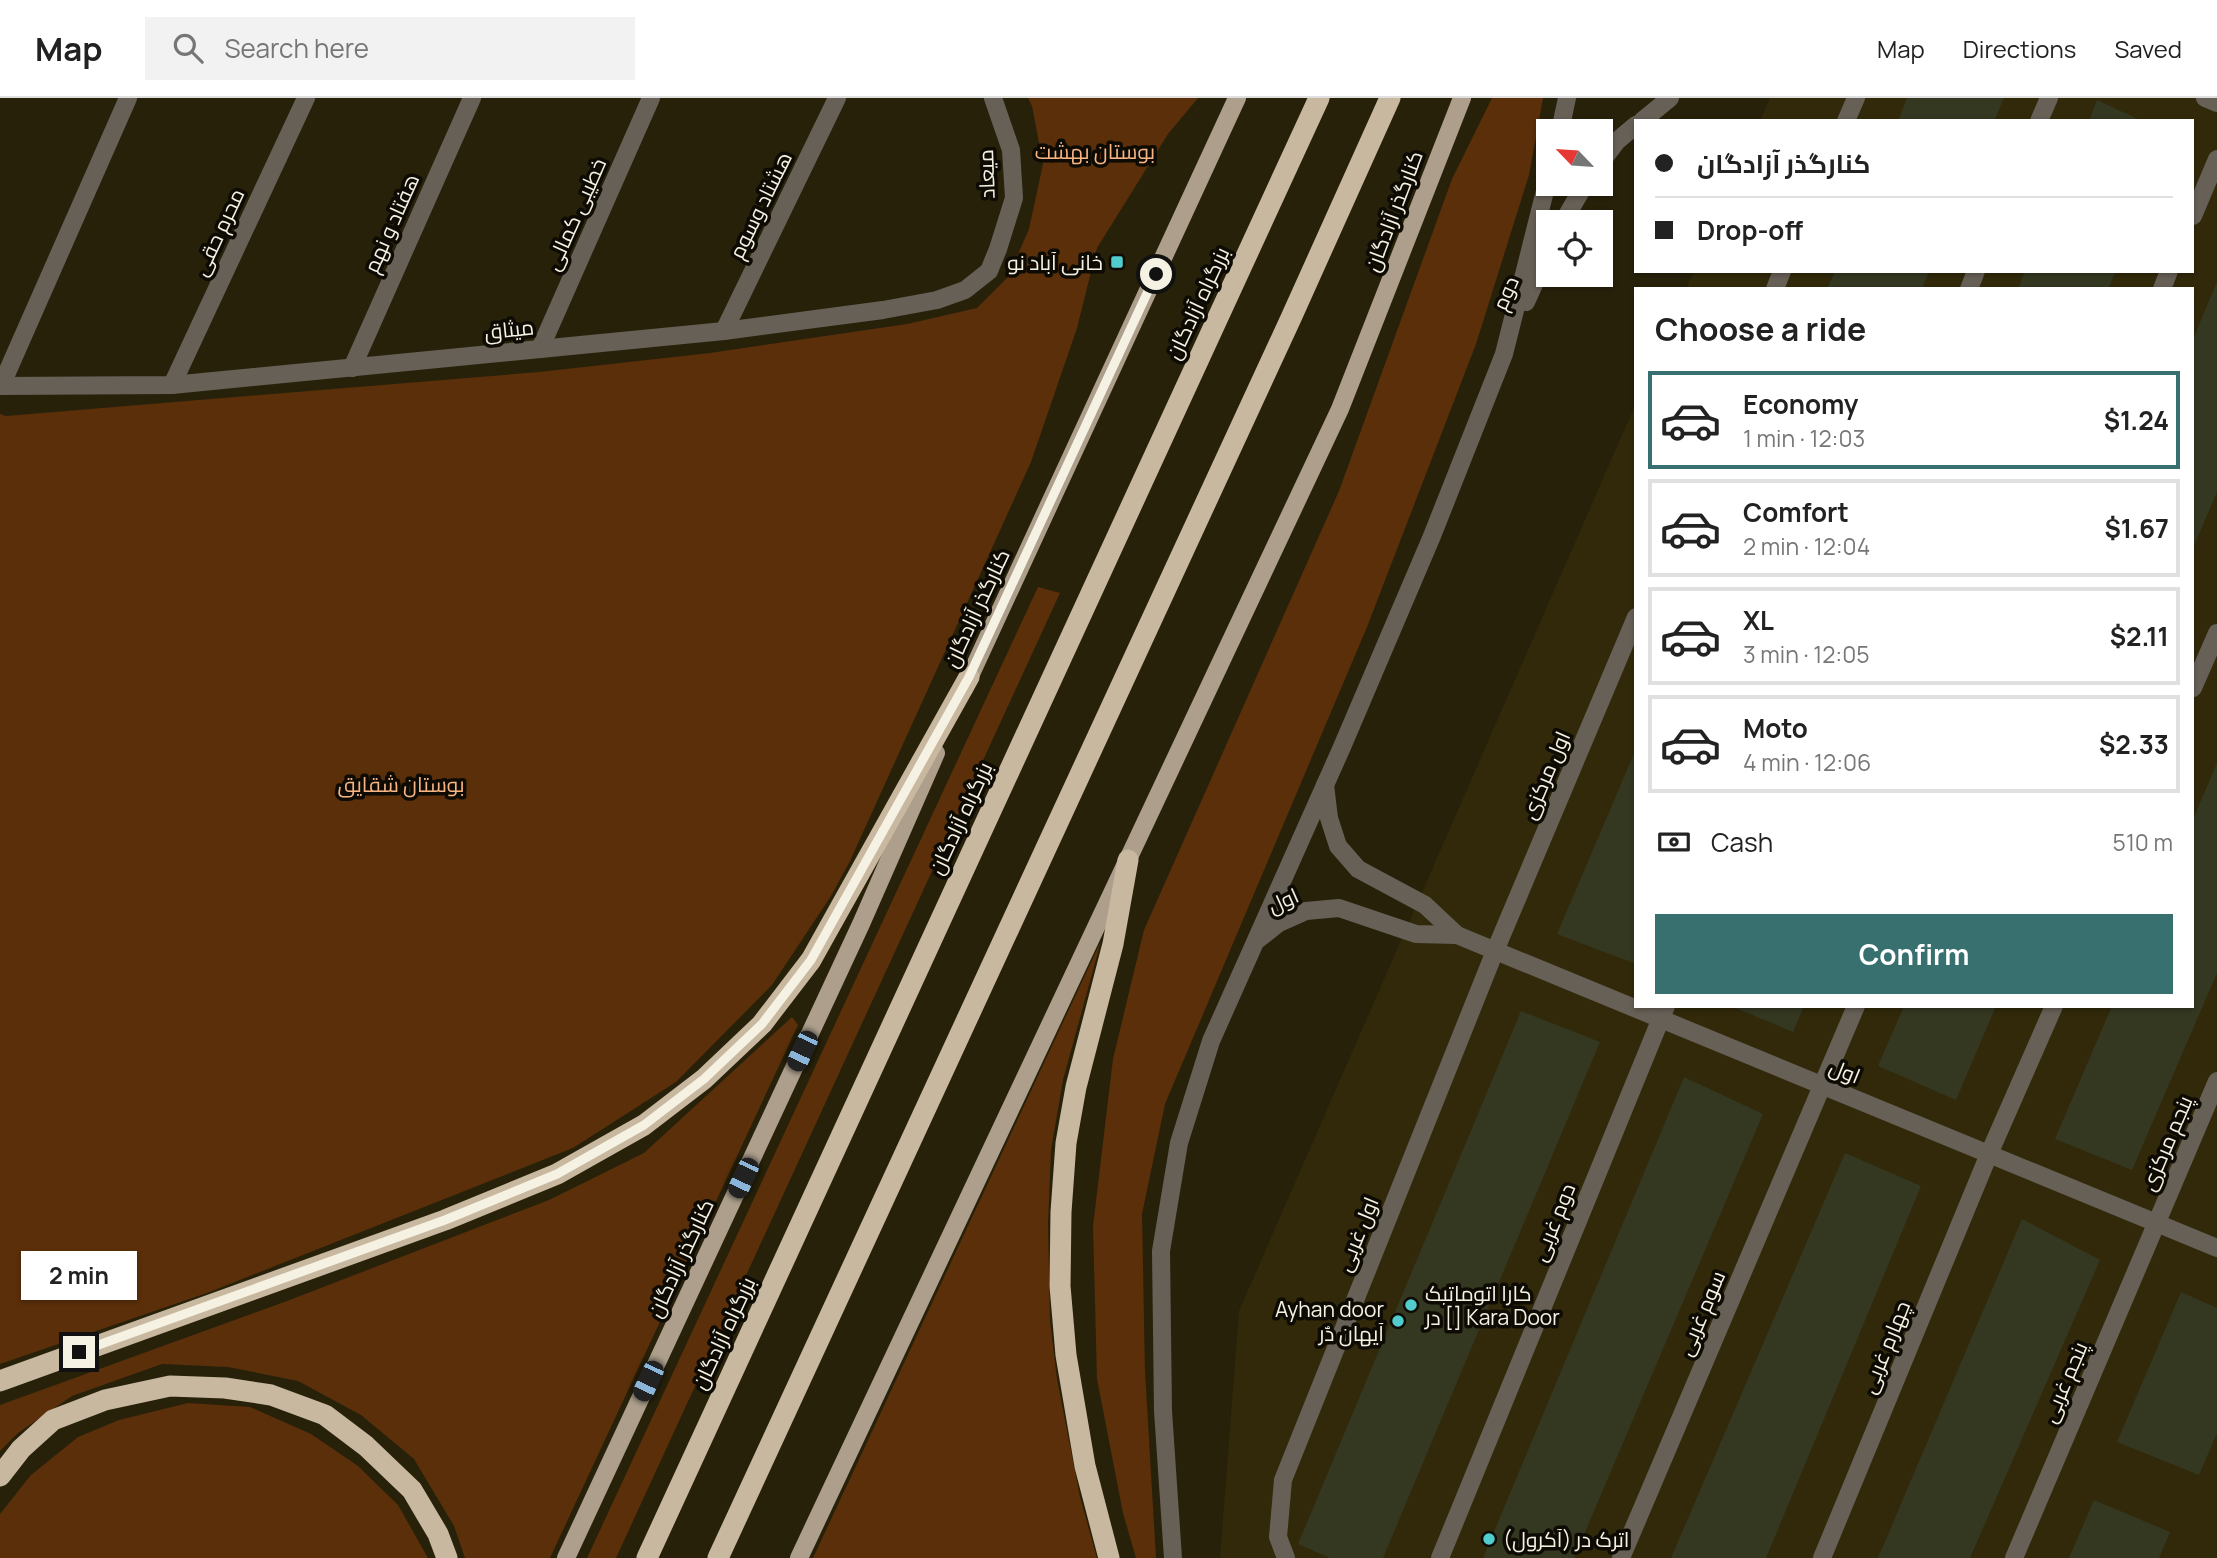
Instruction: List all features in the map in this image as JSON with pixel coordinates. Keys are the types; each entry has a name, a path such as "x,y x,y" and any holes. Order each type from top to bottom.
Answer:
{"highway":[{"name":"بزرگراه آزادگان","path":"647,1558 1318,98"},
{"path":"718,1558 1390,98"},
{"path":"0,1381 445,1220 557,1174 644,1125 704,1079 762,1024 794,984 811,960 969,677"},
{"path":"1109,1558 1085,1466 1066,1355 1060,1286 1060,1212 1066,1143 1076,1087 1113,944 1128,860"},
{"path":"0,1476 21,1449 53,1420 105,1400 170,1386 225,1388 271,1395 325,1415 366,1446 412,1490 438,1534 446,1558"}],"main road":[{"name":"کنارگذر آزادگان","path":"566,1558 855,937 969,677 1237,98"},
{"name":"کنارگذر آزادگان","path":"799,1558 1340,409 1462,98"}],"street":[{"path":"1,386 128,98"},
{"name":"محرم حقی","path":"172,385 306,98"},
{"name":"هفتاد و نهم","path":"352,368 472,98"},
{"name":"خطیبی کمالی","path":"540,349 651,98"},
{"name":"هشتاد وسوم","path":"724,331 837,98"},
{"name":"میعاد","path":"993,98 1011,150 1014,198 998,248"},
{"path":"1563,119 1567,98"},
{"path":"1847,119 1856,98"},
{"path":"2040,119 2049,98"},
{"path":"2204,98 2217,103"},
{"path":"1644,119 1668,100"},
{"path":"1614,145 1634,127"},
{"path":"2194,214 2217,159"},
{"path":"1173,1558 1163,1411 1161,1251 1179,1143 1211,1041 1432,536 1504,354 1544,196"},
{"name":"میثاق","path":"1,386 172,385 724,331 883,310 937,300 965,290 989,271 998,248"},
{"name":"دوم","path":"1504,354 1536,281"},
{"name":"اول مرکزی","path":"1495,951 1634,622"},
{"path":"2194,686 2217,633"},
{"name":"اول","path":"1325,785 1329,818 1338,846 1358,869 1425,905 1457,935 1634,1002"},
{"name":"اول","path":"1254,943 1279,923 1306,911 1339,908 1416,934 1457,935"},
{"name":"اول غربی","path":"1286,1558 1278,1537 1283,1480 1495,951"},
{"name":"سوم غربی","path":"1621,1558 1855,1008"},
{"name":"چهارم غربی","path":"1822,1558 1989,1154 2053,1008"},
{"name":"اول","path":"1664,1013 1822,1086 2217,1248"},
{"name":"دوم غربی","path":"1440,1558 1664,1013"},
{"name":"پنجم مرکزی","path":"2157,1223 2217,1081"},
{"name":"پنجم غربی","path":"2014,1558 2157,1223"}],"shaded area":[{"path":"1770,98 2217,98 2217,1558 1220,1558 1239,1311 1634,408 1634,1008 2194,1008 2194,287 1687,287 1693,273 2194,273 2194,119 1761,119"}],"green space":[{"name":"بوستان شقایق","path":"1028,98 1198,98 1168,134 1097,248 1077,328 1031,462 850,861 831,896 772,985 676,1082 573,1148 207,1293 0,1364 0,414 6,416 539,372 710,353 907,324 977,308 1008,277 1029,229 1043,164 1032,106"},
{"path":"1492,98 1543,98 1539,119 1536,119 1536,136 1529,175 1476,344 1367,627 1165,1104 1142,1214 1145,1372 1156,1558 1136,1558 1123,1513 1097,1379 1093,1226 1113,1059 1144,930 1339,491 1452,179"},
{"path":"1038,587 1060,593 616,1558 587,1558"},
{"path":"1101,941 1063,1080 1051,1150 1048,1223 1050,1321 1057,1379 1080,1497 1097,1558 813,1558"},
{"path":"792,1017 798,1025 550,1558 465,1558 454,1526 414,1459 361,1415 298,1381 228,1367 162,1364 72,1396 18,1433 0,1451 0,1405 287,1301 549,1200 644,1153"},
{"path":"188,1403 250,1407 311,1434 358,1466 398,1505 428,1558 0,1558 0,1514 31,1475 78,1437 119,1420"}],"building":[{"path":"1907,98 2004,98 1995,119 1899,119"},
{"path":"2097,100 2138,119 2090,119"},
{"path":"1834,273 1928,273 1923,287 1828,287"},
{"path":"2024,273 2115,273 2109,287 2019,287"},
{"path":"2217,282 2217,492 2194,546 2194,337"},
{"path":"1634,754 1634,963 1557,934"},
{"path":"2217,763 2217,973 2132,1170 2055,1139 2111,1008 2194,1008 2194,817"},
{"path":"1736,1008 1803,1008 1793,1032"},
{"path":"1903,1008 1995,1008 1956,1100 1878,1066"},
{"path":"1521,1011 1600,1042 1383,1558 1330,1558 1298,1544"},
{"path":"1684,1077 1763,1114 1574,1558 1483,1558"},
{"path":"1845,1153 1921,1186 1766,1558 1671,1558"},
{"path":"2022,1219 2100,1260 1970,1558 1878,1558"},
{"path":"2181,1292 2217,1308 2217,1433 2199,1475 2117,1442"},
{"path":"2094,1500 2170,1532 2159,1558 2069,1558"}],"place":[{"name":"خانی آباد نو","path":"1117,262"},
{"name":"کارا اتوماتیک در [] Kara Door","path":"1411,1305"},
{"name":"Ayhan door آیهان دٌر","path":"1398,1321"},
{"name":"اترک در (آکرول)","path":"1489,1539"}],"route":[{"path":"79,1352 445,1220 557,1174 644,1125 704,1079 762,1024 811,960 969,677 1156,274"}],"park label":[{"name":"بوستان بهشت","path":"1095,151"}]}
